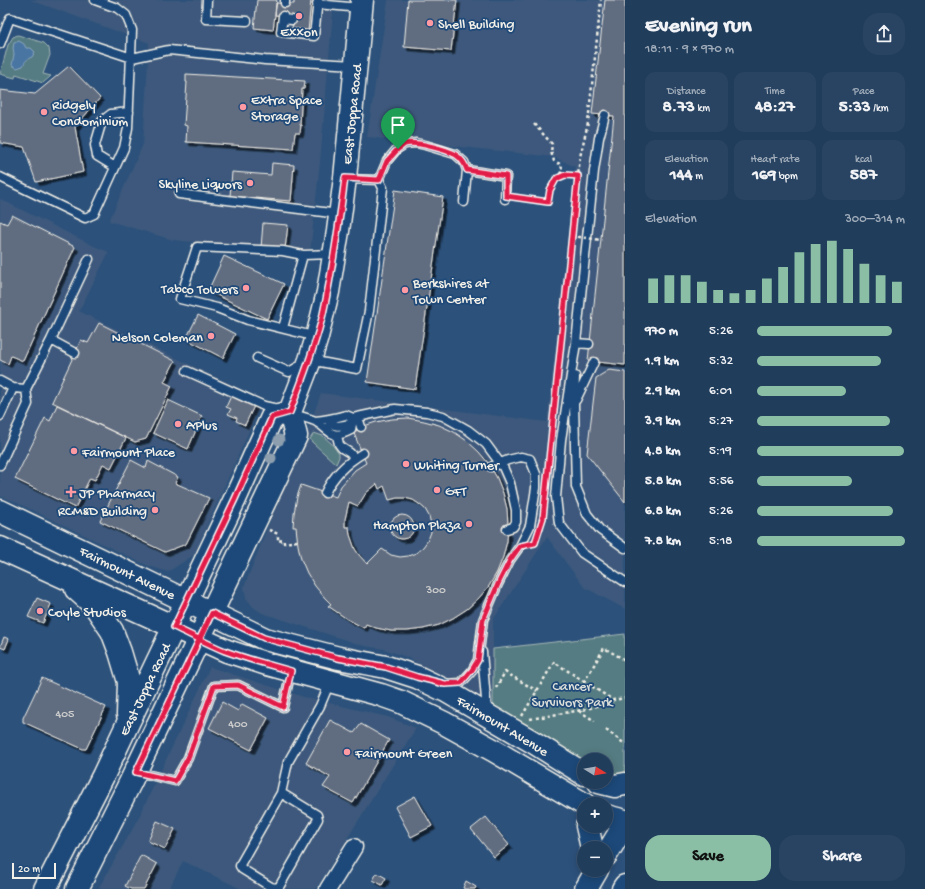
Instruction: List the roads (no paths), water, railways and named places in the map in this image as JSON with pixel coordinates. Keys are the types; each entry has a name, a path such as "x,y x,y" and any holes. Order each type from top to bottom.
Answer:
{"main road":[{"name":"East Joppa Road","path":"77,889 136,772 296,436 290,412 310,360 317,337 326,300 334,254 345,178 362,4"},
{"name":"East Joppa Road","path":"45,889 103,776 187,601 272,417 290,412"},
{"name":"Fairmount Avenue","path":"0,511 264,638 338,658 386,667 417,677 446,691 577,770"},
{"name":"Fairmount Avenue","path":"0,548 227,651 267,664 381,695 401,702 444,723 493,750 577,800"},
{"path":"36,564 72,586 89,600 95,606 112,631 129,682 128,723"},
{"path":"550,784 577,812"},
{"path":"613,786 625,784"},
{"path":"613,819 625,823 613,844"}],"street":[{"path":"328,889 354,847"}],"lane":[{"path":"0,177 85,218 94,214 124,148 128,128 132,58 132,30 126,15 118,8 95,0"},
{"path":"207,0 206,19 247,21"},
{"path":"292,20 283,18 281,32 314,36 312,22 318,2 362,4"},
{"path":"0,44 10,18 132,58 170,50 265,60 356,65"},
{"path":"115,167 97,156 95,145 102,121 111,114 128,112"},
{"path":"605,115 598,138 576,343 561,440 556,497 559,523 582,553 625,582"},
{"path":"257,358 289,372 310,360 357,369 369,311 383,188 379,180 387,161 398,149 405,144 416,143 455,154 464,162 467,170 464,199"},
{"path":"467,170 506,176 505,198"},
{"path":"345,178 379,180"},
{"path":"179,194 340,214"},
{"path":"317,337 248,320 217,308 180,299 197,247 283,251 302,255 334,254"},
{"path":"282,328 302,255"},
{"path":"0,465 28,404 26,389 89,260"},
{"path":"51,340 75,353"},
{"path":"576,343 589,344"},
{"path":"576,343 574,404 576,487 587,514 600,530 625,548"},
{"path":"574,404 594,362"},
{"path":"187,371 264,406 290,412 315,421 337,436 351,430 355,418"},
{"path":"0,381 13,388 26,389"},
{"path":"0,416 13,388"},
{"path":"315,421 328,420 346,415 355,418 395,409 428,412 443,416 468,430 486,444 502,467 510,483 516,510 516,522 513,527 508,530"},
{"path":"355,418 361,427"},
{"path":"337,436 339,444 342,448 350,453 354,458"},
{"path":"325,493 338,473 354,458 362,453"},
{"path":"417,677 445,684 461,683 472,670 478,660 483,620 510,560 520,546 530,526 536,488 536,474 530,459 521,457 508,460 491,467"},
{"path":"481,639 487,715"},
{"path":"136,772 175,781 188,758 214,686 238,685 283,707 291,671"},
{"path":"281,793 317,815 318,819 279,886 271,888 242,869 240,866 281,793 288,762 320,706 330,681"}],"place":[{"name":"Exxon","path":"299,16"},
{"name":"Shell Building","path":"430,23"},
{"name":"Extra Space Storage","path":"243,107"},
{"name":"Ridgely Condominium","path":"44,112"},
{"name":"Skyline Liquors","path":"250,183"},
{"name":"Tabco Towers","path":"246,288"},
{"name":"Berkshires at Town Center","path":"405,290"},
{"name":"Nelson Coleman","path":"211,336"},
{"name":"APlus","path":"178,424"},
{"name":"Fairmount Place","path":"74,451"},
{"name":"Whiting Turner","path":"406,464"},
{"name":"GFT","path":"437,490"},
{"name":"JP Pharmacy","path":"71,492"},
{"name":"RCM&D Building","path":"155,510"},
{"name":"Hampton Plaza","path":"469,524"},
{"name":"Coyle Studios","path":"40,611"},
{"name":"Fairmount Green","path":"347,752"}],"park label":[{"name":"Cancer Survivors Park","path":"572,694"}]}
